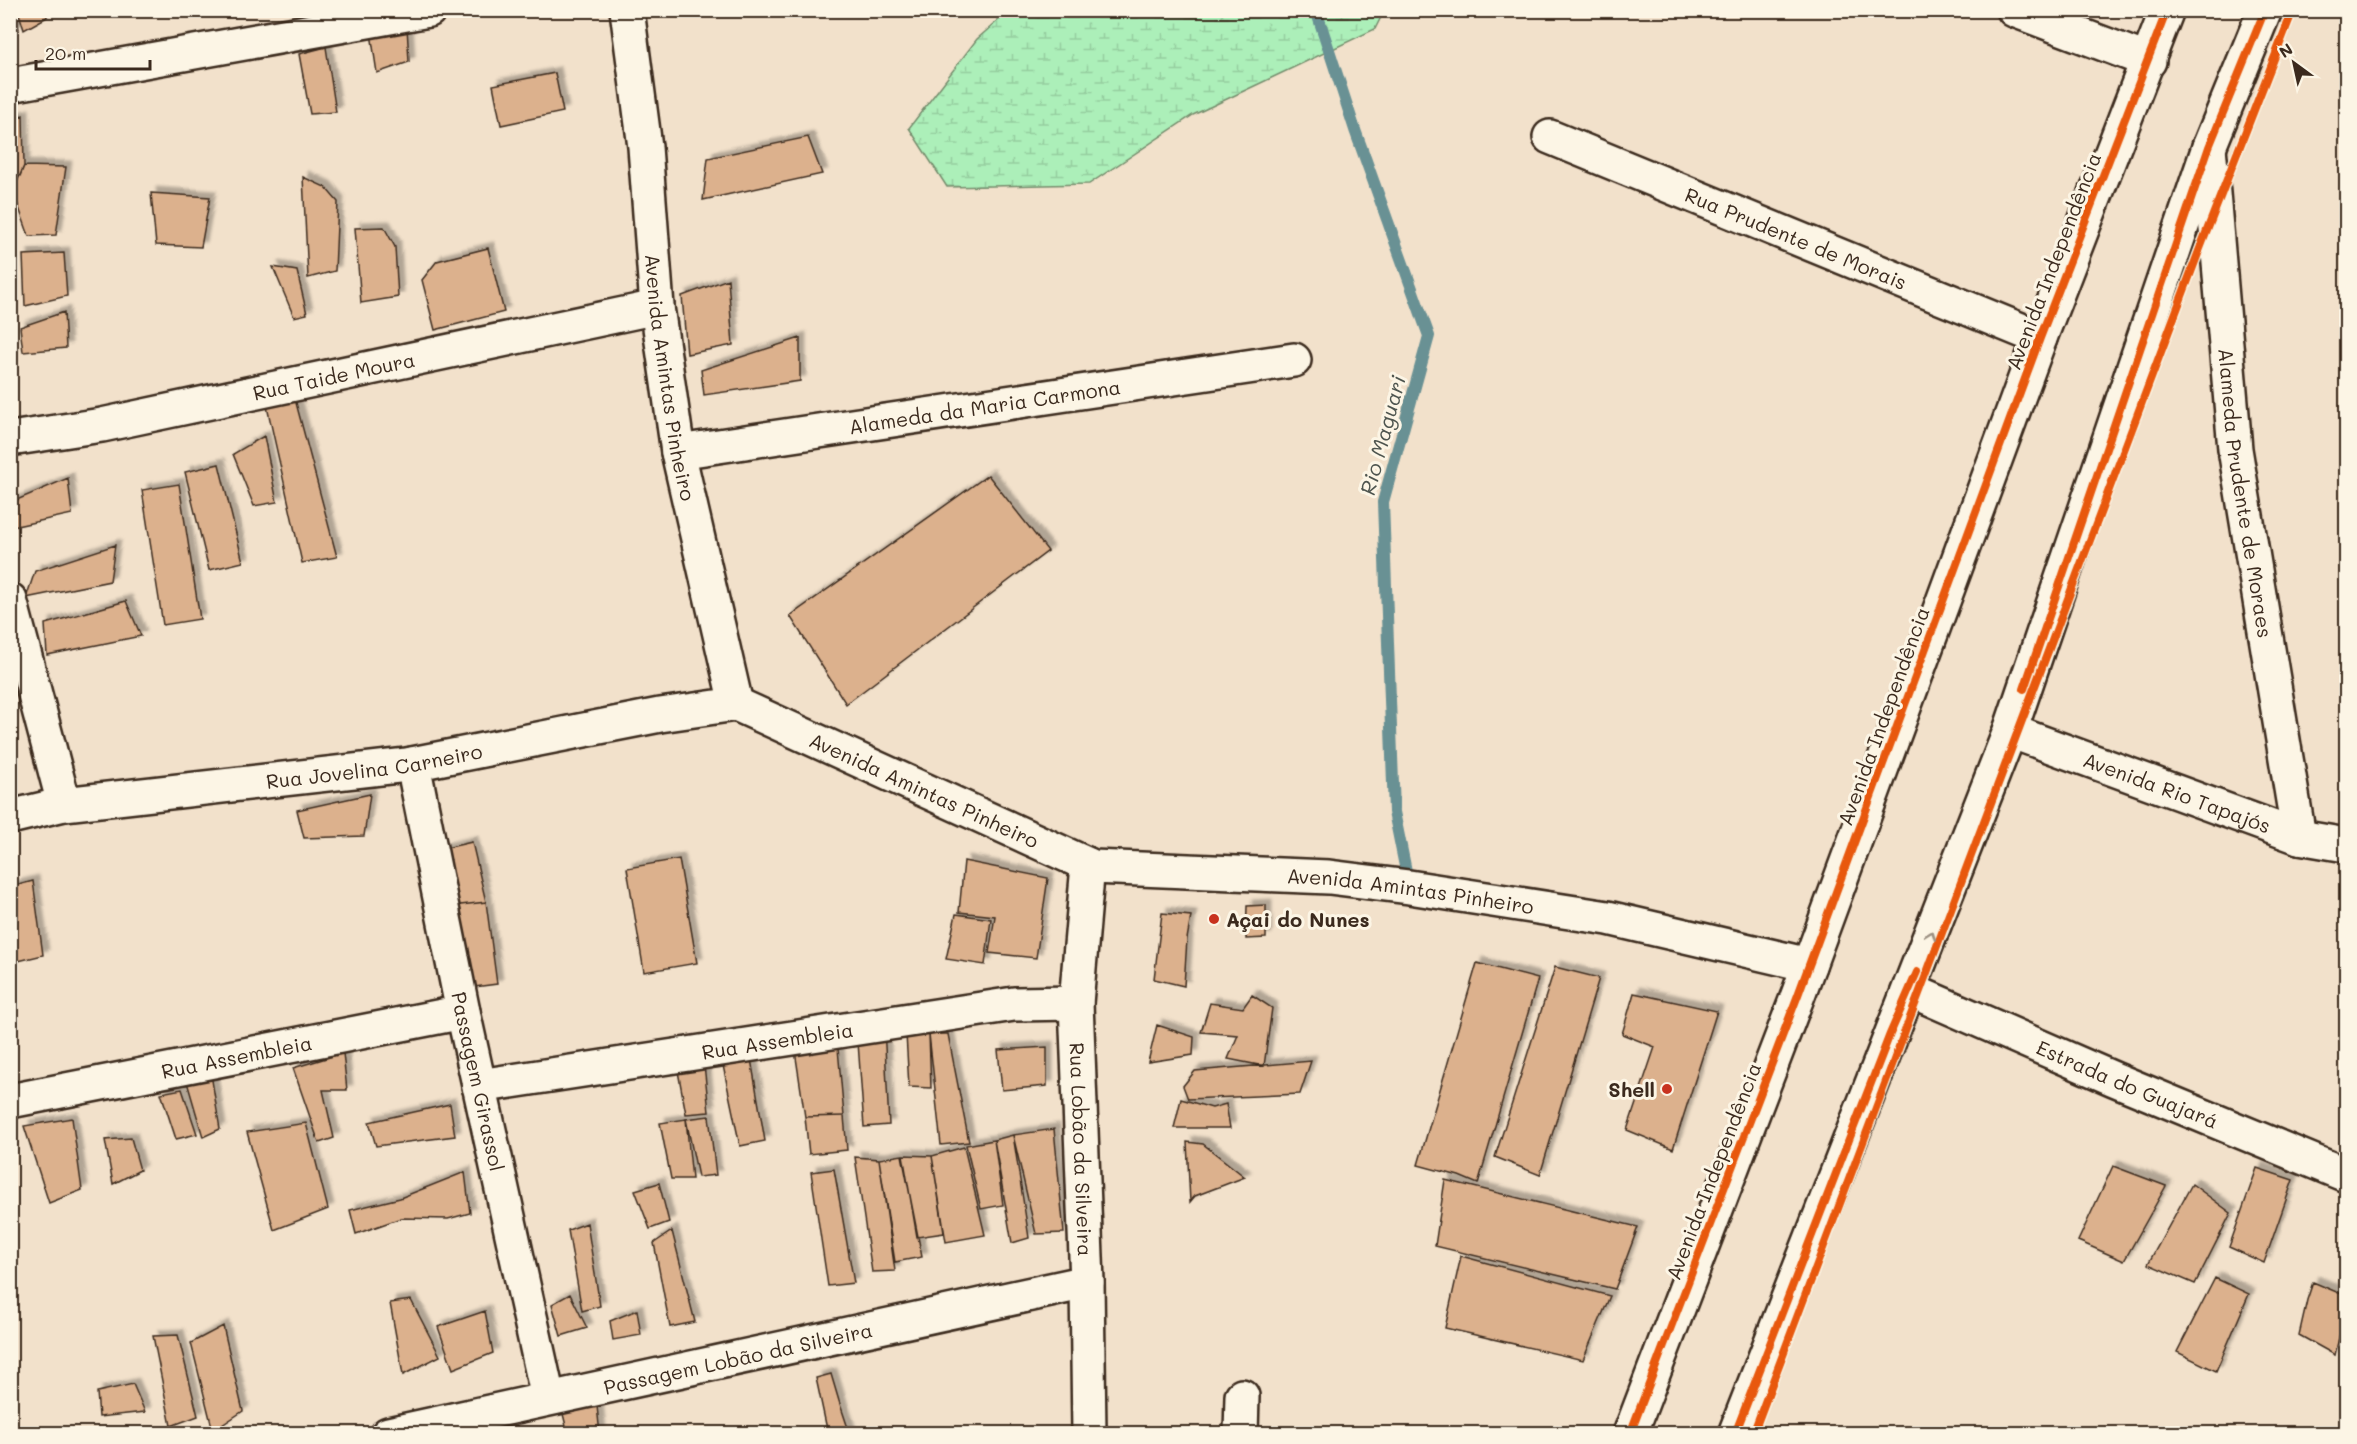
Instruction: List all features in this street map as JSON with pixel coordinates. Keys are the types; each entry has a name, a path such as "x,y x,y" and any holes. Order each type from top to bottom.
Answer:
{"street":[{"path":"10,85 429,10"},
{"name":"Avenida Amintas Pinheiro","path":"627,10 645,147 657,307 678,452 736,704 1093,867 1329,877 1409,887 1608,918 1809,965"},
{"path":"2014,10 2149,60"},
{"name":"Avenida Independência","path":"1630,1434 1809,965 2040,338 2167,10"},
{"path":"1736,1434 2010,731 2209,147 2265,10"},
{"name":"Rua Prudente de Morais","path":"1550,137 2040,338"},
{"name":"Alameda Prudente de Moraes","path":"2209,147 2235,449 2299,837"},
{"name":"Rua Taide Moura","path":"10,439 102,425 657,307"},
{"name":"Alameda da Maria Carmona","path":"678,452 1294,360"},
{"path":"10,600 64,804"},
{"name":"Rua Jovelina Carneiro","path":"10,817 64,804 413,764 660,715 736,704"},
{"name":"Avenida Rio Tapajós","path":"2010,731 2299,837 2346,845"},
{"name":"Passagem Girassol","path":"413,764 463,1012 548,1398"},
{"name":"Rua Lobão da Silveira","path":"1088,865 1076,1003 1087,1282 1089,1434"},
{"name":"Estrada do Guajará","path":"1910,990 2114,1079 2346,1175"},
{"name":"Rua Assembleia","path":"479,1086 1014,1004 1076,1003"},
{"name":"Rua Assembleia","path":"10,1101 463,1012"},
{"name":"Passagem Lobão da Silveira","path":"388,1434 1087,1282"},
{"path":"1241,1434 1242,1396"}],"green space":[{"path":"1009,11 1384,11 1375,29 1193,115 1089,184 947,187 909,128 977,39"}],"building":[{"path":"10,10 12,10 19,29 10,32"},
{"path":"18,10 46,10 47,17 24,30"},
{"path":"407,26 409,62 377,73 371,33"},
{"path":"326,47 336,112 310,114 299,54"},
{"path":"555,73 563,112 501,125 493,85"},
{"path":"23,115 24,166 20,176 10,178 10,119"},
{"path":"808,137 822,174 703,200 708,158"},
{"path":"24,166 66,167 56,235 29,236 13,191"},
{"path":"303,177 325,187 338,202 335,271 308,278"},
{"path":"151,193 210,197 201,247 156,245"},
{"path":"384,227 395,247 398,297 361,303 355,228"},
{"path":"488,248 504,312 435,330 422,280 437,261"},
{"path":"64,253 67,296 25,306 23,255"},
{"path":"273,267 297,271 307,314 294,317"},
{"path":"728,279 733,345 687,354 682,296"},
{"path":"64,312 66,348 23,352 20,327"},
{"path":"800,338 800,381 704,395 701,370"},
{"path":"295,399 337,557 302,563 266,402"},
{"path":"264,436 277,502 254,506 233,454"},
{"path":"219,464 243,562 209,570 185,472"},
{"path":"988,475 1048,551 846,704 790,616"},
{"path":"68,478 72,514 12,527 12,502"},
{"path":"179,484 200,619 163,625 142,490"},
{"path":"115,545 110,581 26,598 35,571"},
{"path":"126,601 141,636 47,655 45,624"},
{"path":"370,794 364,836 304,838 297,810"},
{"path":"472,842 486,902 452,906 441,849"},
{"path":"679,859 697,963 644,972 627,868"},
{"path":"964,861 1048,878 1036,958 989,953 995,916 959,912"},
{"path":"33,881 43,955 10,963 10,887"},
{"path":"486,902 497,984 467,988 452,906"},
{"path":"1266,905 1266,938 1246,939 1247,906"},
{"path":"1162,913 1191,916 1184,986 1154,979"},
{"path":"956,914 991,919 985,965 946,959"},
{"path":"1477,963 1538,979 1478,1184 1459,1176 1418,1165"},
{"path":"1555,967 1599,978 1540,1175 1495,1157"},
{"name":"Shell","path":"1634,993 1717,1011 1673,1149 1627,1130 1655,1047 1622,1034"},
{"path":"1252,995 1272,1008 1264,1066 1228,1059 1238,1035 1201,1032 1210,1003 1243,1008"},
{"path":"1157,1025 1194,1037 1193,1055 1148,1062"},
{"path":"884,1026 889,1125 864,1127 857,1028"},
{"path":"906,1034 929,1034 931,1088 909,1087"},
{"path":"929,1034 948,1034 969,1142 941,1145"},
{"path":"837,1037 844,1116 805,1117 794,1044"},
{"path":"702,1045 709,1112 686,1114 674,1050"},
{"path":"1047,1047 1047,1086 1002,1090 998,1050"},
{"path":"343,1053 347,1090 323,1090 334,1138 319,1143 293,1068"},
{"path":"750,1053 765,1141 740,1146 721,1056"},
{"path":"1311,1061 1300,1094 1188,1099 1183,1086 1195,1071"},
{"path":"211,1074 220,1129 203,1137 187,1082"},
{"path":"182,1089 197,1134 176,1139 161,1093"},
{"path":"1181,1099 1212,1108 1226,1104 1230,1128 1174,1128"},
{"path":"450,1104 455,1136 376,1146 369,1122"},
{"path":"709,1116 716,1175 698,1177 686,1119"},
{"path":"844,1116 847,1150 809,1154 805,1117"},
{"path":"72,1118 82,1190 49,1203 24,1126"},
{"path":"686,1119 692,1179 671,1179 660,1123"},
{"path":"306,1123 328,1209 274,1230 247,1132"},
{"path":"1054,1129 1064,1233 1036,1234 1013,1135"},
{"path":"1013,1135 1029,1238 1012,1243 994,1140"},
{"path":"131,1138 140,1170 113,1184 105,1140"},
{"path":"994,1140 1003,1205 981,1209 966,1145"},
{"path":"1187,1142 1203,1144 1245,1177 1195,1196 1190,1202"},
{"path":"964,1147 985,1235 946,1242 932,1156"},
{"path":"902,1155 922,1257 895,1262 879,1159"},
{"path":"903,1155 932,1156 944,1233 917,1237"},
{"path":"855,1157 879,1159 895,1271 872,1272"},
{"path":"2113,1166 2166,1186 2124,1261 2078,1241"},
{"path":"2257,1168 2293,1180 2264,1263 2229,1247"},
{"path":"834,1169 854,1283 828,1286 811,1172"},
{"path":"465,1172 470,1213 448,1219 401,1218 356,1234 350,1210 400,1198"},
{"path":"1445,1180 1638,1227 1615,1289 1435,1246"},
{"path":"659,1183 669,1222 650,1229 635,1190"},
{"path":"2192,1184 2231,1213 2195,1284 2148,1264"},
{"path":"587,1223 600,1306 582,1311 568,1230"},
{"path":"672,1231 695,1322 670,1327 654,1243"},
{"path":"1461,1256 1610,1296 1583,1360 1445,1328"},
{"path":"2215,1278 2249,1294 2216,1371 2177,1352"},
{"path":"2313,1282 2346,1296 2346,1307 2335,1355 2299,1335"},
{"path":"570,1294 587,1328 561,1336 552,1304"},
{"path":"411,1300 440,1356 403,1375 390,1303"},
{"path":"637,1310 641,1335 613,1340 610,1321"},
{"path":"485,1311 493,1353 453,1369 438,1327"},
{"path":"223,1326 243,1411 213,1431 191,1343"},
{"path":"178,1335 198,1416 171,1426 153,1336"},
{"path":"831,1374 850,1434 828,1434 816,1378"},
{"path":"133,1384 145,1412 99,1417 97,1392"},
{"path":"597,1406 600,1434 568,1434 562,1410"}],"waterway":[{"name":"Rio Maguari","path":"1316,10 1355,130 1429,336 1383,502 1394,812 1409,886"}],"cycle path":[{"path":"1630,1434 1798,995 2040,338 2167,10"},
{"path":"2024,689 2209,147 2265,10"},
{"path":"1753,1434 2199,251 2293,10"},
{"path":"1735,1434 1890,1034 1917,972"}],"place":[{"name":"Açai do Nunes","path":"1214,919"},
{"name":"Shell","path":"1667,1089"}]}
